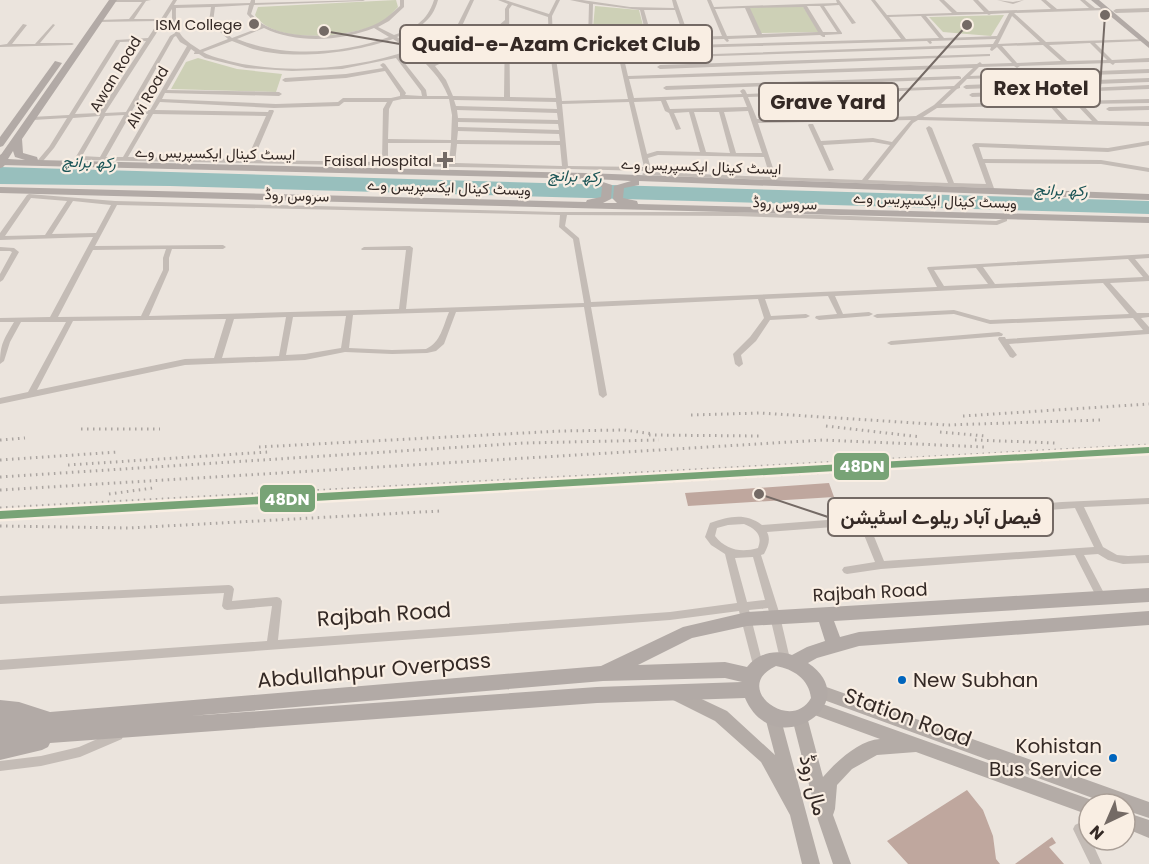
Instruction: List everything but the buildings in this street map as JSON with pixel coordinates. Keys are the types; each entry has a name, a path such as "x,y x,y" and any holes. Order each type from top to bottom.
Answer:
{"main road":[{"path":"2,160 33,118 110,0"},
{"path":"2,141 72,44 110,0"},
{"path":"1095,0 1147,41"},
{"path":"1103,0 1147,41"},
{"path":"17,138 18,155 40,160 121,160 297,170"},
{"name":"ایسٹ کینال ایکسپریس وے","path":"2,160 297,170 585,176 728,183 991,188 1149,197"},
{"path":"475,203 594,202 606,199 607,185 598,183 485,175"},
{"path":"728,183 627,183 619,186 618,199 624,203 728,209"},
{"path":"991,188 1149,191"},
{"name":"ویسٹ کینال ایکسپریس وے","path":"0,190 1149,222"},
{"path":"0,199 29,196 293,197"},
{"path":"944,215 1005,220 1149,222"},
{"name":"Rajbah Road","path":"603,673 689,632 745,613 773,610 824,614 1149,595"},
{"path":"1047,601 1060,625"},
{"path":"824,614 835,646"},
{"path":"790,660 859,639 1149,618"},
{"path":"775,658 790,660 811,674 811,706 782,719 773,717 758,705 753,677 775,658"},
{"name":"Abdullahpur Overpass","path":"0,724 603,673 726,670 753,677"},
{"name":"Abdullahpur Overpass","path":"0,738 671,692 753,677"},
{"path":"671,692 722,716 767,757 798,813"},
{"name":"Station Road","path":"811,706 1077,803"},
{"name":"Station Road","path":"811,706 1149,810"},
{"name":"مال روڈ","path":"811,706 826,820 842,864"},
{"path":"0,708 19,710 53,720"},
{"name":"مال روڈ","path":"773,717 811,864"},
{"path":"0,751 73,733"},
{"path":"826,820 829,782 846,763 875,747 923,745"}],"street":[{"path":"110,0 146,0"},
{"path":"130,21 146,0"},
{"path":"363,0 252,2 213,6 173,4 173,17 178,34 196,53 224,64 289,71 380,61 416,51 460,25 471,11 472,0"},
{"path":"252,2 249,14 262,28 281,34 306,37 338,35 375,27 390,18 402,6 402,0"},
{"path":"213,6 211,21 218,32 230,40 246,47 293,53 348,49 395,37 428,19 436,0"},
{"path":"500,0 550,16"},
{"path":"558,0 550,16 550,43 565,166 585,176"},
{"path":"572,0 642,9 677,9"},
{"path":"674,0 687,38"},
{"path":"709,0 742,74 745,95 774,180"},
{"path":"873,0 904,40"},
{"path":"941,0 956,14"},
{"path":"975,0 989,14"},
{"path":"999,0 1012,3 1022,0"},
{"path":"1044,0 1056,11"},
{"path":"1082,0 1093,9"},
{"path":"712,8 839,2 854,23"},
{"name":"Awan Road","path":"78,159 103,117 101,115 173,4"},
{"path":"507,99 507,9 510,4"},
{"path":"590,41 591,4"},
{"path":"804,4 855,91"},
{"path":"550,43 840,33 821,4"},
{"path":"747,7 760,36"},
{"path":"642,9 666,88 666,111 750,109"},
{"path":"886,16 1106,9"},
{"path":"1116,11 1149,10"},
{"path":"863,182 906,128 962,83 997,46 999,37 1012,13"},
{"path":"1012,13 1077,74"},
{"path":"922,15 942,39"},
{"path":"98,21 162,20"},
{"path":"431,66 480,44 507,20"},
{"path":"8,45 25,25"},
{"path":"36,45 53,25"},
{"path":"375,27 416,51 431,66 451,98 455,129 452,164"},
{"path":"184,56 262,28"},
{"path":"102,158 172,36 178,34"},
{"path":"648,172 618,50 999,37"},
{"path":"40,160 51,148 118,41 150,39"},
{"path":"928,40 993,120"},
{"path":"879,41 906,80"},
{"path":"656,57 1147,41"},
{"path":"745,95 826,42"},
{"path":"1091,42 1149,96"},
{"path":"0,46 72,44"},
{"path":"997,46 1067,122"},
{"name":"Alvi Road","path":"121,160 189,47"},
{"path":"660,67 988,55"},
{"path":"397,56 424,91 425,98"},
{"path":"625,78 1149,60"},
{"path":"380,61 403,93 402,97"},
{"path":"285,80 346,76 386,69"},
{"path":"250,160 289,71"},
{"path":"158,100 274,105 339,104 343,100 392,100 402,97 559,102 666,99 855,91 1026,76 1149,71"},
{"path":"666,88 906,80 1033,84 1149,80"},
{"path":"1059,83 1096,123"},
{"path":"972,95 1149,87"},
{"path":"871,90 889,118"},
{"path":"163,91 279,94"},
{"path":"814,92 829,119"},
{"path":"786,93 800,120"},
{"path":"385,163 386,109 392,100"},
{"path":"936,106 1149,100"},
{"path":"454,108 560,111"},
{"path":"1109,109 1149,108"},
{"path":"721,110 733,154"},
{"path":"671,111 678,129"},
{"path":"691,111 704,154"},
{"path":"33,118 151,112 269,114"},
{"path":"755,121 917,118 1149,124"},
{"path":"454,120 561,122"},
{"path":"811,125 831,170"},
{"path":"929,128 952,185"},
{"path":"455,129 562,132"},
{"path":"819,143 873,140 894,144"},
{"path":"386,141 563,143"},
{"path":"991,188 975,145 1108,150 1149,143"},
{"path":"645,157 657,153 766,155"},
{"name":"سروس روڈ","path":"78,159 607,167 617,172 991,188"},
{"path":"980,162 1101,162 1149,170"},
{"path":"544,175 565,166"},
{"path":"0,238 29,196"},
{"name":"سروس روڈ","path":"29,196 115,203 556,214 736,214 997,223 1005,220"},
{"path":"47,237 71,200"},
{"path":"53,320 115,203"},
{"path":"564,213 562,227 576,238 603,395"},
{"path":"0,238 98,235"},
{"path":"144,318 166,270 166,258 170,247"},
{"path":"91,248 223,247"},
{"path":"364,249 410,248 402,312"},
{"path":"0,249 12,249 16,252 0,280"},
{"path":"941,288 930,268 1149,256"},
{"path":"1130,257 1148,279"},
{"path":"978,265 993,286"},
{"path":"0,320 587,307 1148,279"},
{"path":"1105,281 1149,332"},
{"path":"831,294 841,316"},
{"path":"761,298 768,318"},
{"path":"0,401 167,365 322,356 345,350 392,352 433,349 441,342 453,310"},
{"path":"819,318 954,312 990,322 1149,315"},
{"path":"345,350 350,314"},
{"path":"282,358 290,315"},
{"path":"217,361 231,316"},
{"path":"768,318 806,316"},
{"path":"740,364 737,354 753,339 768,318"},
{"path":"31,395 71,319"},
{"path":"0,361 6,342 19,320"},
{"path":"990,322 1013,354"},
{"path":"1004,342 1149,332"},
{"path":"891,343 999,334"},
{"path":"761,529 1078,504 1149,501"},
{"path":"1078,504 1100,550 1111,559 1118,561 1149,559"},
{"path":"745,520 761,529 766,539 764,547 756,553 729,554 719,549 710,537 713,526 728,521 745,520"},
{"path":"862,520 881,565"},
{"path":"848,570 881,565 1100,550"},
{"path":"1077,551 1101,597"},
{"path":"756,553 790,660"},
{"path":"729,554 745,613 753,677"},
{"path":"0,600 229,590 227,606 277,601 272,645"},
{"name":"Rajbah Road","path":"0,664 670,616 745,613"},
{"path":"0,766 41,761 80,752 133,728"}],"green space":[{"path":"396,0 398,7 376,25 348,33 330,35 294,35 278,31 264,25 255,15 258,7"},
{"path":"802,5 819,32 760,33 748,7"},
{"path":"595,6 639,10 646,37 592,39"},
{"path":"1004,15 991,36 943,32 929,17"},
{"path":"198,58 237,69 282,74 276,92 171,89 186,62"}],"water":[{"path":"0,167 1149,201 1149,214 170,186 0,184"}],"railway":[{"path":"963,416 1149,404"},
{"path":"691,415 760,413 947,425 1100,420"},
{"path":"826,426 921,437"},
{"path":"81,429 160,429"},
{"path":"259,447 561,431 624,430 654,434"},
{"path":"940,432 985,436"},
{"path":"649,435 760,436"},
{"path":"0,440 25,438"},
{"path":"0,477 524,443 659,440"},
{"path":"0,490 823,440 985,447"},
{"path":"975,440 1056,443"},
{"path":"0,508 1149,445"},
{"path":"0,460 118,452"},
{"path":"68,465 268,452"},
{"path":"1041,460 1149,453"},
{"path":"62,513 121,512 865,470"},
{"path":"109,494 153,488"},
{"path":"0,526 129,528 440,511"}],"transit line":[{"name":"48DN","path":"0,515 1149,450"}],"place":[{"name":"Rex Hotel","path":"1105,15"},
{"name":"ISM College","path":"254,24"},
{"name":"Grave Yard","path":"967,25"},
{"name":"Quaid-e-Azam Cricket Club","path":"324,31"},
{"name":"Faisal Hospital","path":"445,160"},
{"name":"فیصل آباد ریلوے اسٹیشن","path":"759,494"},
{"name":"New Subhan","path":"902,680"},
{"name":"Kohistan Bus Service","path":"1113,758"}],"water label":[{"name":"رکھ برانچ","path":"89,162"},
{"name":"رکھ برانچ","path":"575,176"},
{"name":"رکھ برانچ","path":"1061,190"}]}
